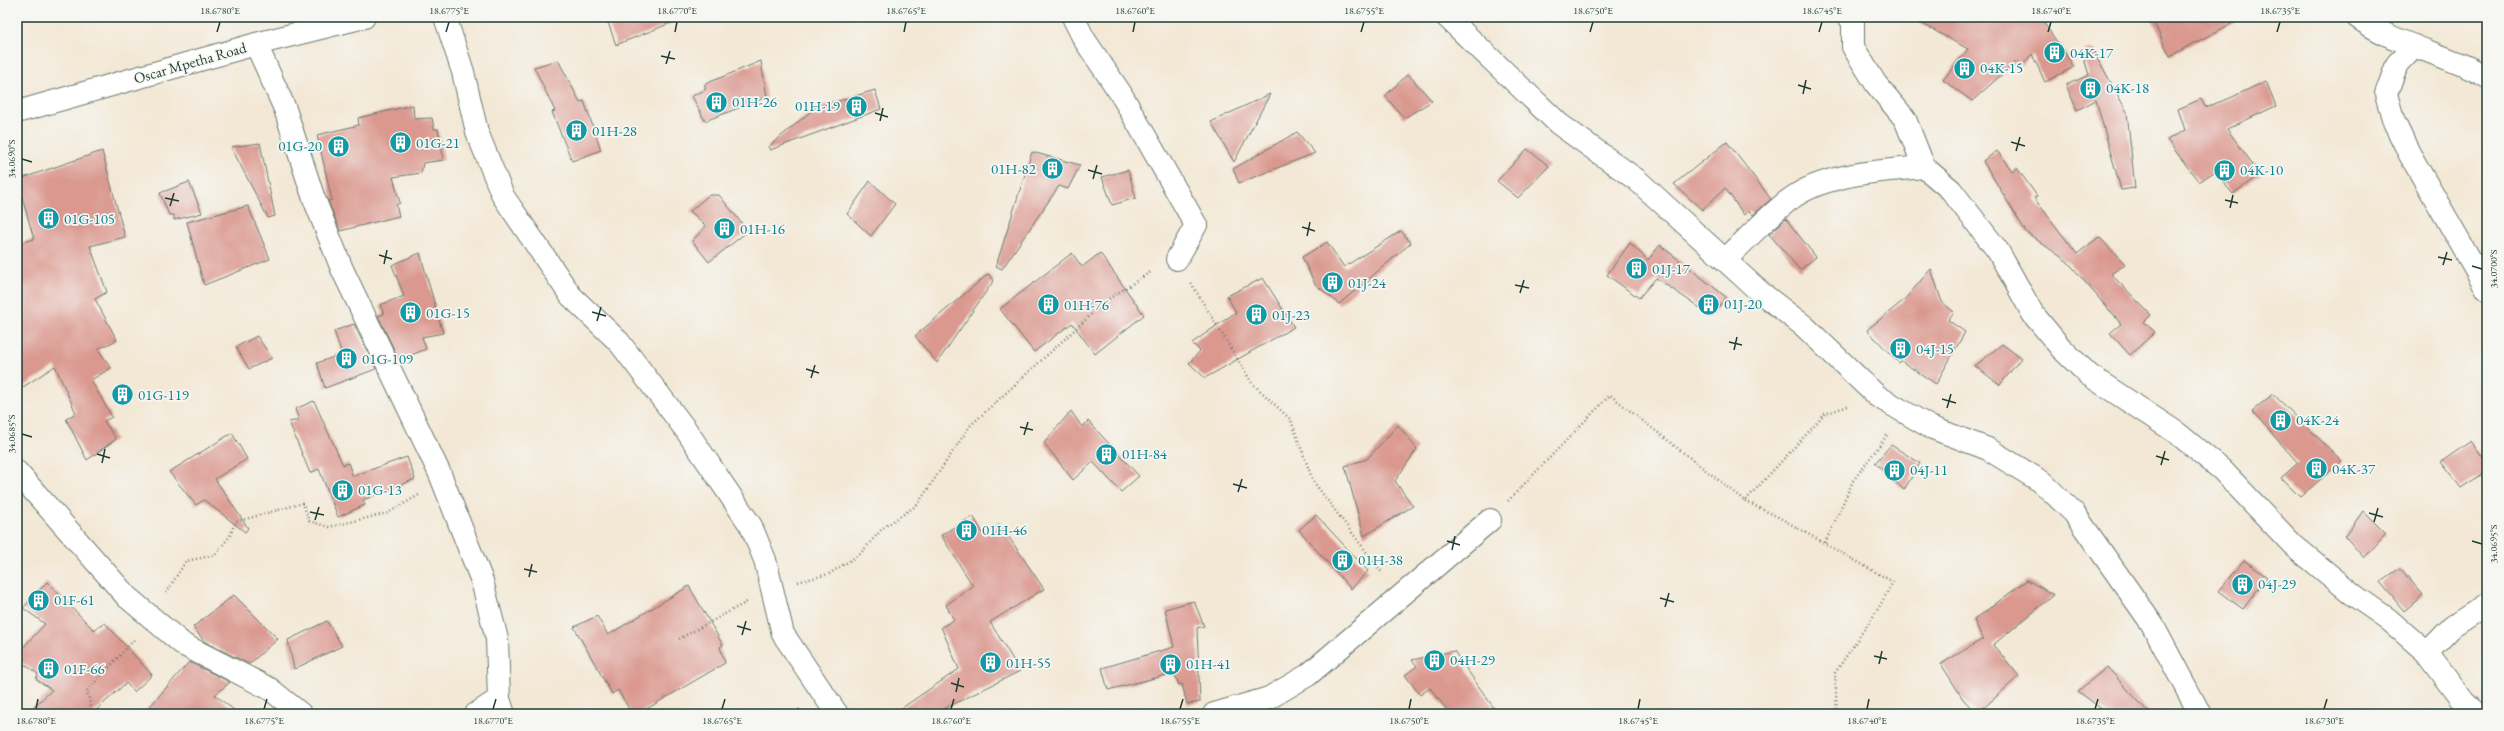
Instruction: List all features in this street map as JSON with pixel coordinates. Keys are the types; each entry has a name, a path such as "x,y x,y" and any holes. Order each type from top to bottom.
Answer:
{"street":[{"name":"Oscar Mpetha Road","path":"17,112 256,44 364,17"},
{"path":"445,17 463,72 477,132 503,196 571,296 619,342 686,430 752,526 765,560 770,589 783,634 837,714"},
{"path":"1073,17 1084,39 1121,94 1196,225 1177,259"},
{"path":"1448,17 1559,124 1638,180 1760,292 1804,326 1877,396 1930,427 1988,449 2042,482 2074,513 2152,624 2200,714"},
{"path":"1850,17 1853,22 1854,47 1876,84 1905,120 1924,167 1951,190 1998,251 2033,314 2061,348 2089,375 2177,433 2222,470 2293,545 2355,596 2388,619 2427,653 2464,702 2477,714"},
{"path":"2357,17 2370,27 2414,46 2463,63 2487,77"},
{"path":"256,44 285,109 313,196 342,269 440,474 482,581 497,639 501,707 476,714"},
{"path":"2414,46 2397,64 2386,94 2394,122 2409,153 2487,289"},
{"path":"1724,260 1790,199 1820,184 1863,172 1924,167"},
{"path":"17,472 127,597 184,646 270,689 300,714"},
{"path":"1214,714 1269,698 1308,676 1490,520"},
{"path":"2427,653 2452,627 2487,604"}],"path":[{"path":"679,638 770,589 829,574 860,554 883,528 917,505 970,426 1108,300 1160,266 1177,259 1252,383 1291,420 1314,481 1400,598"},
{"path":"1490,520 1610,395 1745,501 1780,518 1893,582 1878,609 1835,673 1837,714"},
{"path":"1745,501 1825,414 1877,396"},
{"path":"1825,544 1853,481 1887,435 1901,410"},
{"path":"93,714 87,691 153,619 162,599 186,561 215,556 230,536 235,522 303,503 309,521 329,527 388,513 425,491 440,474"}],"building":[{"path":"606,17 682,17 683,18 616,45"},
{"path":"1910,17 2040,17 2074,67 2045,82 2032,54 2022,66 2017,61 1972,101 1943,80 1968,49"},
{"path":"2151,17 2244,17 2170,56"},
{"path":"2092,48 2127,112 2135,188 2121,190 2096,100 2077,110 2066,85 2089,75 2082,52"},
{"path":"558,60 580,102 584,101 601,150 572,161 552,112 555,111 534,67"},
{"path":"761,61 767,97 705,121 692,96 705,90 705,84"},
{"path":"1408,74 1432,101 1404,118 1385,96"},
{"path":"2266,81 2276,106 2227,129 2260,174 2233,194 2214,172 2199,182 2167,140 2185,130 2178,109 2201,99 2205,107 2228,99"},
{"path":"875,90 881,109 770,150 768,147 815,108"},
{"path":"1270,94 1234,162 1211,122"},
{"path":"413,105 414,119 432,118 434,129 438,129 444,160 423,163 421,173 393,177 400,203 396,205 399,216 340,231 328,201 332,200 317,135 359,125 358,118"},
{"path":"1297,132 1315,153 1239,183 1233,169"},
{"path":"1727,142 1771,199 1753,215 1749,211 1744,215 1725,188 1702,210 1674,184"},
{"path":"260,143 275,216 268,218 231,147"},
{"path":"1527,149 1549,166 1518,198 1497,181"},
{"path":"102,151 125,237 90,246 107,292 95,299 117,340 98,349 111,368 91,380 112,417 104,421 116,439 87,460 66,419 76,413 55,366 17,391 17,244 34,239 17,180"},
{"path":"1997,151 2013,172 2017,168 2037,196 2034,198 2077,254 2099,237 2125,264 2111,274 2151,315 2144,322 2155,332 2130,355 2110,333 2121,324 2068,262 2026,232 1983,161"},
{"path":"1032,152 1080,165 1068,189 1059,186 1002,269 996,266"},
{"path":"1128,170 1136,198 1112,205 1102,177"},
{"path":"870,181 895,204 871,236 847,214"},
{"path":"189,182 202,213 174,220 174,215 169,215 160,193"},
{"name":"01H-16","path":"709,195 719,195 748,231 709,262 692,241 706,226 690,211"},
{"path":"248,206 270,259 204,285 187,222"},
{"path":"1786,219 1816,257 1800,270 1769,234"},
{"path":"1401,231 1411,243 1339,304 1315,284 1302,257 1327,242 1344,267"},
{"path":"1630,243 1648,260 1660,245 1726,297 1712,316 1656,278 1639,298 1607,275"},
{"path":"420,253 443,333 422,337 426,349 399,360 378,316 384,314 380,305 404,296 392,265"},
{"path":"1072,253 1082,267 1100,253 1144,315 1095,354 1072,323 1034,352 1000,309"},
{"path":"1931,269 1942,302 1954,312 1948,320 1965,332 1936,384 1901,361 1899,363 1867,330 1904,300"},
{"path":"988,274 994,280 937,363 915,336"},
{"path":"1263,278 1294,327 1205,378 1189,363 1200,351 1192,343 1236,312 1227,296"},
{"name":"01G-109","path":"354,324 376,369 325,388 317,363 342,354 334,331"},
{"path":"257,336 272,358 249,369 236,347"},
{"path":"2002,344 2021,358 2000,385 1975,366"},
{"path":"2273,394 2342,461 2300,497 2281,478 2298,463 2252,411"},
{"path":"314,401 343,465 348,463 353,476 407,457 415,479 363,500 365,505 338,517 319,469 310,473 289,422 299,420 295,409"},
{"path":"1071,411 1082,427 1088,421 1139,476 1121,492 1093,462 1073,480 1044,443"},
{"path":"1398,425 1417,449 1395,481 1413,506 1364,536 1345,466 1367,459"},
{"path":"232,433 247,459 215,479 248,528 245,532 204,500 196,505 169,472"},
{"path":"2471,441 2487,463 2487,471 2461,488 2441,462"},
{"name":"04J-11","path":"1891,445 1920,463 1904,490 1875,463"},
{"path":"2363,511 2386,534 2364,558 2345,536"},
{"name":"01H-38","path":"1316,515 1368,571 1351,589 1299,530"},
{"path":"973,516 984,535 1000,524 1044,589 990,622 1020,671 934,714 893,714 959,669 941,627 954,620 946,605 973,586 941,535"},
{"name":"04J-29","path":"2244,560 2267,577 2243,609 2218,591"},
{"path":"2400,568 2423,595 2404,611 2380,582"},
{"path":"2027,580 2054,595 1993,645 2019,676 1977,714 1963,699 1941,664 1983,639 1974,620"},
{"path":"47,582 94,630 105,623 152,675 134,692 126,683 92,714 26,714 52,690 36,679 38,674 17,659 17,654 45,624 23,608"},
{"path":"689,586 723,645 720,647 725,663 638,714 632,714 618,690 612,694 574,627 597,616 608,635"},
{"path":"234,595 278,639 249,664 205,642 193,627"},
{"path":"1194,601 1204,626 1197,628 1200,702 1187,704 1182,684 1179,685 1174,673 1108,690 1102,668 1174,647 1165,609"},
{"path":"327,621 342,646 294,669 288,640"},
{"path":"1454,651 1498,714 1450,714 1430,688 1420,695 1405,675 1417,666 1412,660"},
{"path":"189,662 230,682 215,695 239,714 143,714"},
{"path":"2107,667 2150,714 2108,714 2078,691"}],"place":[{"name":"04K-17","path":"2054,53"},
{"name":"04K-15","path":"1964,68"},
{"name":"04K-18","path":"2090,88"},
{"name":"01H-26","path":"716,102"},
{"name":"01H-19","path":"856,106"},
{"name":"01H-28","path":"577,131"},
{"name":"01G-21","path":"400,143"},
{"name":"01G-20","path":"338,146"},
{"name":"01H-82","path":"1052,169"},
{"name":"04K-10","path":"2224,170"},
{"name":"01G-105","path":"48,219"},
{"name":"01H-16","path":"724,229"},
{"name":"01J-17","path":"1637,269"},
{"name":"01J-24","path":"1333,283"},
{"name":"01J-20","path":"1708,304"},
{"name":"01H-76","path":"1048,305"},
{"name":"01G-15","path":"410,313"},
{"name":"01J-23","path":"1256,315"},
{"name":"04J-15","path":"1900,349"},
{"name":"01G-109","path":"347,359"},
{"name":"01G-119","path":"122,395"},
{"name":"04K-24","path":"2280,420"},
{"name":"01H-84","path":"1107,454"},
{"name":"04K-37","path":"2316,469"},
{"name":"04J-11","path":"1894,470"},
{"name":"01G-13","path":"343,490"},
{"name":"01H-46","path":"966,530"},
{"name":"01H-38","path":"1342,560"},
{"name":"04J-29","path":"2243,584"},
{"name":"01F-61","path":"38,600"},
{"name":"04H-29","path":"1435,660"},
{"name":"01H-55","path":"991,663"},
{"name":"01H-41","path":"1170,664"},
{"name":"01F-66","path":"48,669"}]}
